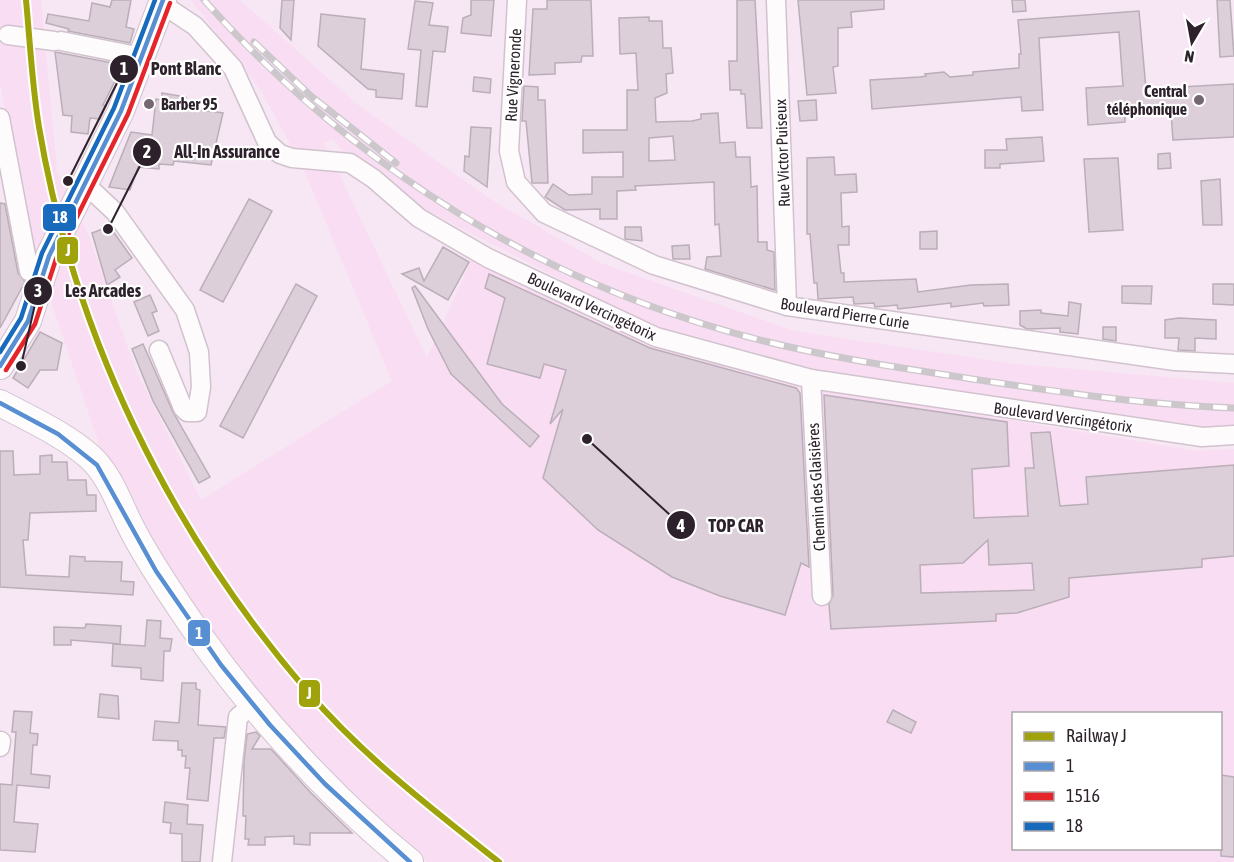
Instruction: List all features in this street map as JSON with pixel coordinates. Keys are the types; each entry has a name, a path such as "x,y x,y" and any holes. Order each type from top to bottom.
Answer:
{"main road":[{"path":"0,366 28,321 49,256 121,111 162,2"},
{"path":"0,403 63,438 89,456 101,470 133,532 201,637 254,704 345,805 410,862"}],"street":[{"name":"Rue Vigneronde","path":"509,151 517,0"},
{"name":"Rue Victor Puiseux","path":"776,0 787,306"},
{"name":"Boulevard Vercingétorix","path":"162,2 195,26 233,68 267,142 280,154 292,158 350,163 374,179 419,218 488,258 656,337 811,379 1202,437 1234,435"},
{"path":"8,35 57,41 142,57"},
{"path":"0,118 29,271 44,273"},
{"name":"Boulevard Pierre Curie","path":"509,151 516,182 544,213 654,265 787,306 1175,361 1234,364"},
{"path":"84,183 115,212 185,310 199,352 201,395 197,412 187,412 183,408 159,350"},
{"name":"Chemin des Glaisières","path":"811,379 822,596"},
{"path":"222,862 238,717 254,704"},
{"path":"0,747 1,741"}],"shaded area":[{"path":"0,0 41,0 57,171 88,234 136,371 201,500 392,381 304,170 262,92 191,0 240,0 357,104 493,201 601,263 794,331 1015,364 1234,383 1234,427 1189,429 819,370 651,326 405,199 348,156 332,139 324,143 427,358 472,259 649,339 822,389 1196,451 1234,449 1234,862 427,862 343,788 251,691 169,577 103,456 29,236 0,83"}],"building":[{"path":"112,0 131,0 126,27 134,29 130,43 68,31 69,29 46,23 48,14 89,21 92,3 110,7"},
{"path":"282,0 294,0 291,40 280,28"},
{"path":"471,0 494,0 491,36 461,33 463,18 471,15"},
{"path":"547,0 591,0 593,56 582,56 581,62 555,63 555,74 529,75 533,9 547,9"},
{"path":"737,0 755,0 762,128 747,128 745,94 741,94 741,90 730,90 729,61 737,61"},
{"path":"798,0 884,0 884,9 851,12 852,27 838,28 838,66 833,67 836,93 807,95"},
{"path":"1012,0 1025,0 1026,11 1013,12"},
{"path":"1217,0 1230,0 1234,56 1220,57"},
{"path":"415,1 433,3 429,25 448,27 445,52 433,51 427,107 416,106 421,50 408,49"},
{"path":"1139,11 1146,89 1234,84 1234,137 1173,140 1171,113 1125,114 1125,122 1088,125 1086,88 1123,86 1119,32 1039,38 1043,110 1022,111 1021,97 872,109 870,80 920,77 926,76 925,74 944,72 950,77 973,75 973,72 1019,68 1019,54 1021,54 1018,20"},
{"path":"321,14 365,19 361,69 404,74 402,99 376,97 376,90 368,89 318,46"},
{"path":"649,17 649,21 662,21 663,48 671,48 673,73 666,74 667,93 655,98 656,122 692,121 701,119 701,114 718,113 720,143 735,142 736,157 750,157 751,187 757,186 758,242 767,242 767,250 774,252 775,290 705,269 707,257 721,256 719,224 715,225 714,182 635,186 636,190 617,191 617,219 600,219 600,209 565,210 545,197 553,184 569,195 592,194 592,177 623,177 623,152 583,153 583,130 627,130 627,90 638,90 636,53 620,54 619,18","holes":["673,136 675,160 649,161 649,138"]},
{"path":"55,52 123,65 103,105 106,106 100,119 90,118 88,134 71,132 72,116 63,115"},
{"path":"474,77 491,79 490,93 473,91"},
{"path":"524,86 538,87 538,100 545,100 548,183 532,183 526,121 522,121"},
{"path":"162,93 186,97 184,108 223,113 211,165 174,161 173,165 159,164 159,169 138,167 130,190 109,187 131,132 152,135 156,99 162,100"},
{"path":"816,100 817,120 800,121 798,101"},
{"path":"471,127 491,128 487,187 464,171 465,156 469,157"},
{"path":"1042,137 1044,161 1000,164 1000,168 985,168 985,150 1007,150 1006,139"},
{"path":"1170,153 1171,168 1158,169 1158,154"},
{"path":"834,157 835,175 856,174 857,192 841,193 842,227 849,226 849,245 838,245 844,282 916,279 918,292 971,285 1008,284 1009,305 984,306 983,303 951,307 951,303 898,309 897,305 875,307 874,303 854,304 853,297 818,299 817,283 814,283 810,234 807,234 807,158"},
{"path":"1118,158 1123,230 1089,232 1084,159"},
{"path":"1220,179 1222,225 1203,225 1201,181"},
{"path":"249,199 272,211 223,302 200,290"},
{"path":"0,203 5,204 18,273 25,282 0,328"},
{"path":"625,227 641,227 642,241 625,239"},
{"path":"105,228 112,230 132,258 115,270 120,277 107,285 92,233"},
{"path":"937,231 937,249 920,249 920,232"},
{"path":"689,245 690,259 673,259 672,246"},
{"path":"443,247 469,262 448,300 402,274 419,268 424,281"},
{"path":"489,274 650,348 796,388 800,393 809,567 801,563 785,615 720,596 672,577 598,530 543,478 563,409 550,424 566,370 544,364 540,378 487,364 505,298 485,288"},
{"path":"296,284 317,296 243,438 220,426"},
{"path":"1213,284 1234,284 1234,305 1213,304"},
{"path":"415,286 502,404 539,436 530,447 451,374 428,329 412,288"},
{"path":"1122,286 1152,286 1151,304 1122,303"},
{"path":"150,295 157,311 152,313 159,331 148,336 134,302"},
{"path":"1069,302 1081,304 1078,334 1060,332 1060,328 1027,329 1020,325 1020,311 1041,310 1041,313 1068,316"},
{"path":"1179,318 1216,320 1216,339 1195,338 1195,351 1178,350 1179,338 1165,338 1165,320"},
{"path":"1103,327 1116,327 1116,341 1103,339"},
{"path":"40,332 62,343 57,370 40,370 28,388 13,378"},
{"path":"143,344 173,412 210,477 199,483 153,401 132,349"},
{"path":"824,395 1007,422 1009,466 972,469 974,518 1028,516 1025,468 1034,468 1031,433 1050,432 1060,506 1088,504 1086,477 1234,465 1234,556 1202,559 1202,567 1069,578 1069,597 1017,613 996,614 996,621 831,629 829,604 833,595","holes":["988,540 989,565 1032,563 1034,590 921,593 920,565 963,563"]},
{"path":"0,451 13,451 14,475 40,474 40,456 52,455 52,462 67,462 68,480 86,480 87,495 96,495 96,511 30,513 28,540 23,540 26,575 69,577 70,556 85,557 85,561 122,562 121,581 134,582 133,595 0,587"},
{"path":"147,620 161,621 160,638 172,639 170,651 164,651 163,681 141,679 141,668 112,666 113,644 145,646"},
{"path":"86,624 121,626 120,644 71,640 71,645 54,645 54,627 85,628"},
{"path":"182,683 196,683 196,689 200,690 198,725 226,727 224,738 214,738 208,801 187,799 190,768 185,768 186,756 182,756 182,750 178,750 178,741 153,740 155,721 179,723"},
{"path":"100,694 118,696 119,719 98,717"},
{"path":"893,710 916,722 911,733 887,722"},
{"path":"14,711 32,712 30,733 38,734 37,745 33,745 31,774 50,776 49,788 17,785 14,822 38,824 35,852 0,850 0,784 12,785 16,732 12,732"},
{"path":"256,732 260,736 252,749 271,749 352,833 310,833 310,845 294,844 294,836 265,837 265,845 248,845 249,839 245,839 246,816 243,816 244,761 247,734"},
{"path":"1222,775 1234,777 1234,857 1221,856"},
{"path":"165,802 188,805 187,824 203,825 200,862 182,862 182,834 170,833 171,823 163,822"}],"railway":[{"path":"204,0 262,61 324,116 389,167 458,213 530,253 605,288 683,317 764,341 841,358 1070,393 1135,401 1234,408"},
{"path":"254,42 311,96 396,163"}],"rail line":[{"name":"J","path":"26,0 39,127 55,205 76,281 103,355 135,428 171,498 213,566 258,630 308,692 375,760 499,862"}],"transit line":[{"name":"18","path":"0,352 21,318 42,253 114,108 155,0"},
{"name":"1","path":"0,366 28,321 49,256 121,111 163,0"},
{"name":"1516","path":"6,370 35,324 56,259 128,114 170,3"},
{"name":"1","path":"0,403 58,434 97,465 156,571 221,665 270,725 325,784 410,862"}],"place":[{"name":"Central téléphonique","path":"1199,100"},
{"name":"Barber 95","path":"149,104"},
{"name":"Pont Blanc","path":"68,181"},
{"name":"All-In Assurance","path":"108,229"},
{"name":"Les Arcades","path":"21,366"},
{"name":"TOP CAR","path":"587,439"}]}
